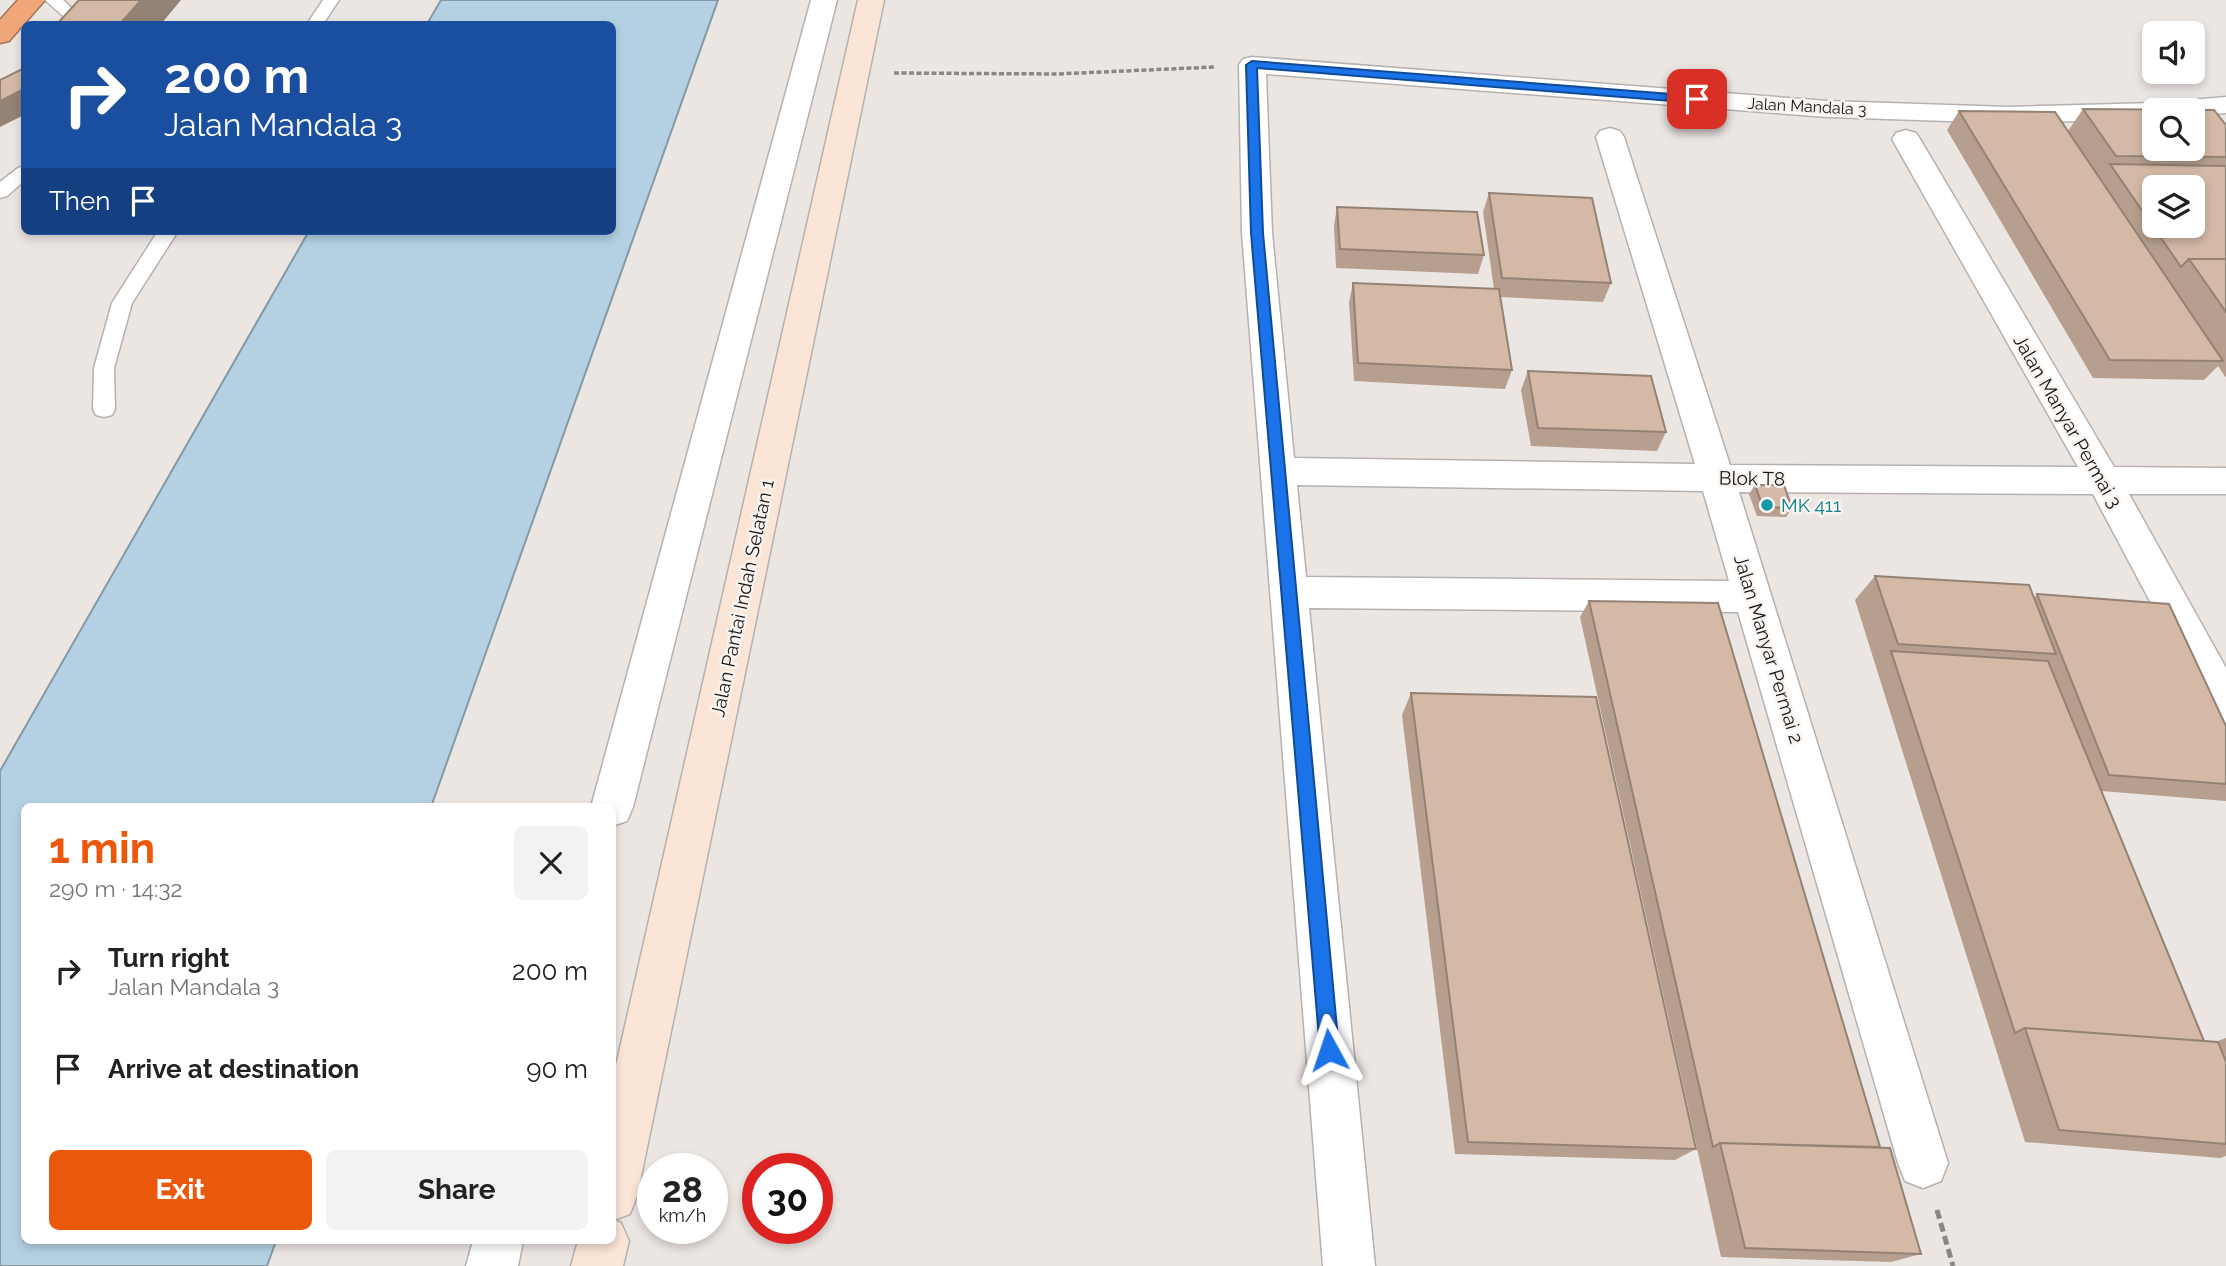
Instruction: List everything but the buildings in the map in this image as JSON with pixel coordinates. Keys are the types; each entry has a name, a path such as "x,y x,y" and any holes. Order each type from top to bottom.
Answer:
{"highway":[{"path":"0,35 32,0"}],"street":[{"path":"613,803 824,0"},
{"name":"Jalan Pantai Indah Selatan 1","path":"616,1178 871,0"},
{"path":"1252,65 1257,233 1349,1266"},
{"name":"Jalan Mandala 3","path":"1252,65 1828,108 2009,115 2142,111"},
{"path":"2205,107 2226,105"},
{"name":"Jalan Manyar Permai 2","path":"1610,136 1717,478 1923,1163"},
{"name":"Jalan Manyar Permai 3","path":"1906,139 2104,481 2226,706"},
{"name":"Blok T8","path":"1278,471 1717,478 2226,481"},
{"path":"1287,592 1753,597"},
{"path":"492,1266 497,1244"},
{"path":"597,1266 602,1244"}],"lane":[{"path":"53,0 78,21"},
{"path":"317,21 331,0"},
{"path":"0,191 21,174"},
{"path":"104,409 104,368 122,303 165,235"}],"path":[{"path":"890,73 1057,74 1252,65"},
{"path":"1923,1163 1953,1266"}],"water":[{"path":"441,0 718,0 432,803 21,803 21,1244 275,1244 267,1266 0,1266 0,771 307,235 616,235 616,21 429,21"}],"place":[{"name":"MK 411","path":"1767,505"}],"route":[{"path":"1329,1050 1257,233 1252,65 1697,99"}]}
